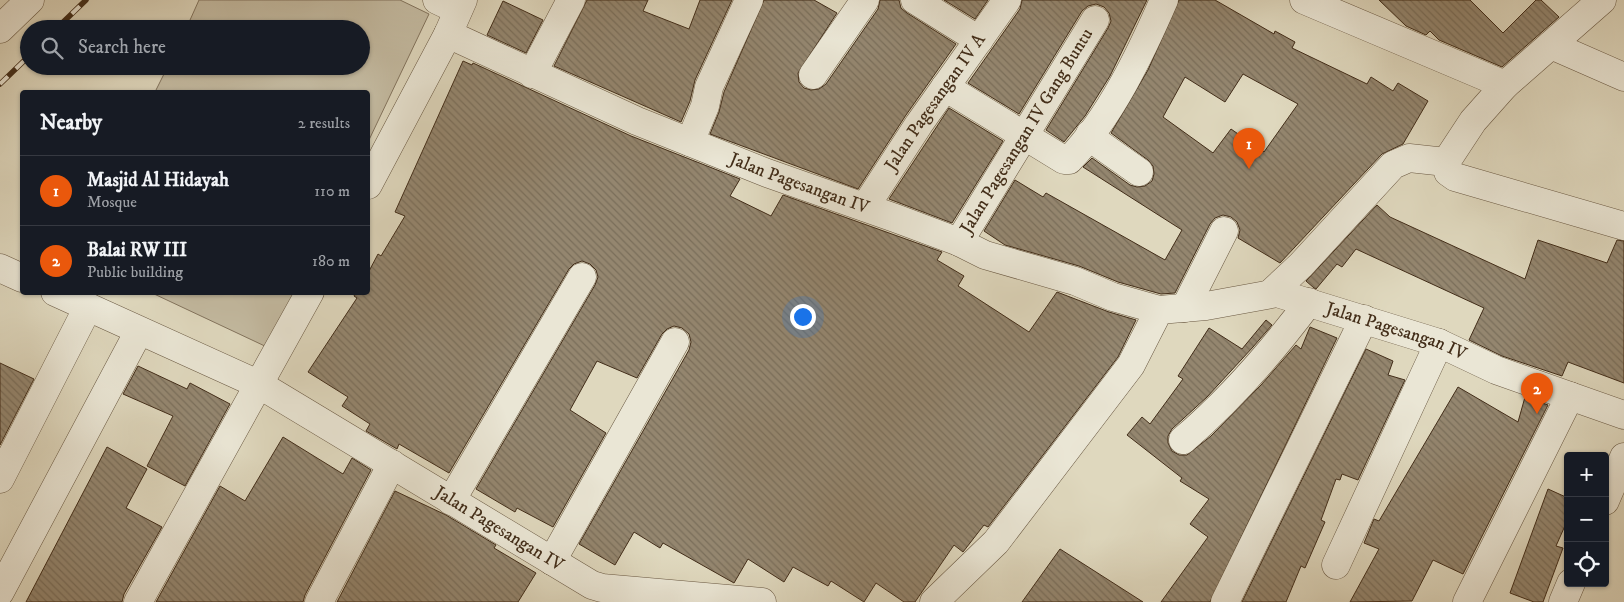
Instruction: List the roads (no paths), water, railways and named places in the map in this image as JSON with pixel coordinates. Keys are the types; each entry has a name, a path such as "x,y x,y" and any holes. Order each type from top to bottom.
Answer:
{"street":[{"path":"0,29 30,0"},
{"path":"532,74 570,0"},
{"path":"690,142 703,113 709,87 748,0"},
{"path":"813,75 865,0"},
{"path":"915,0 978,40"},
{"name":"Jalan Pagesangan IV A","path":"865,207 945,87 1007,0"},
{"path":"945,87 1064,160 1069,160 1090,134 1135,65 1164,0"},
{"path":"1304,0 1355,9 1505,84"},
{"path":"1433,161 1473,121 1505,84 1602,0"},
{"path":"370,181 452,11"},
{"name":"Jalan Pagesangan IV","path":"452,11 532,74 767,173 959,242 985,255 1074,281 1113,297 1172,309 1290,297 1439,343 1496,370 1624,415"},
{"name":"Jalan Pagesangan IV Gang Buntu","path":"959,242 1095,20"},
{"path":"1551,45 1624,77"},
{"path":"1090,134 1095,141 1139,172"},
{"path":"1183,440 1219,410 1257,370 1290,297 1276,290 1301,266 1393,165 1402,160 1433,161 1455,177 1624,226"},
{"path":"934,602 996,542 1131,365 1172,309 1224,231"},
{"path":"0,268 20,277"},
{"path":"451,501 582,277"},
{"name":"Jalan Pagesangan IV","path":"62,295 260,385 592,585 602,588 762,602"},
{"path":"138,602 308,295"},
{"path":"0,479 88,307"},
{"path":"1226,602 1364,319"},
{"path":"0,592 140,331"},
{"path":"552,561 675,342"},
{"path":"1336,565 1439,343"},
{"path":"1467,602 1570,396"},
{"path":"1607,497 1624,457"},
{"path":"319,602 392,464"},
{"path":"1563,602 1569,587"}],"railway":[{"path":"65,20 86,0"},
{"path":"0,84 20,65"}],"place":[{"name":"Masjid Al Hidayah","path":"1249,169"},
{"name":"Balai RW III","path":"1537,414"}]}
